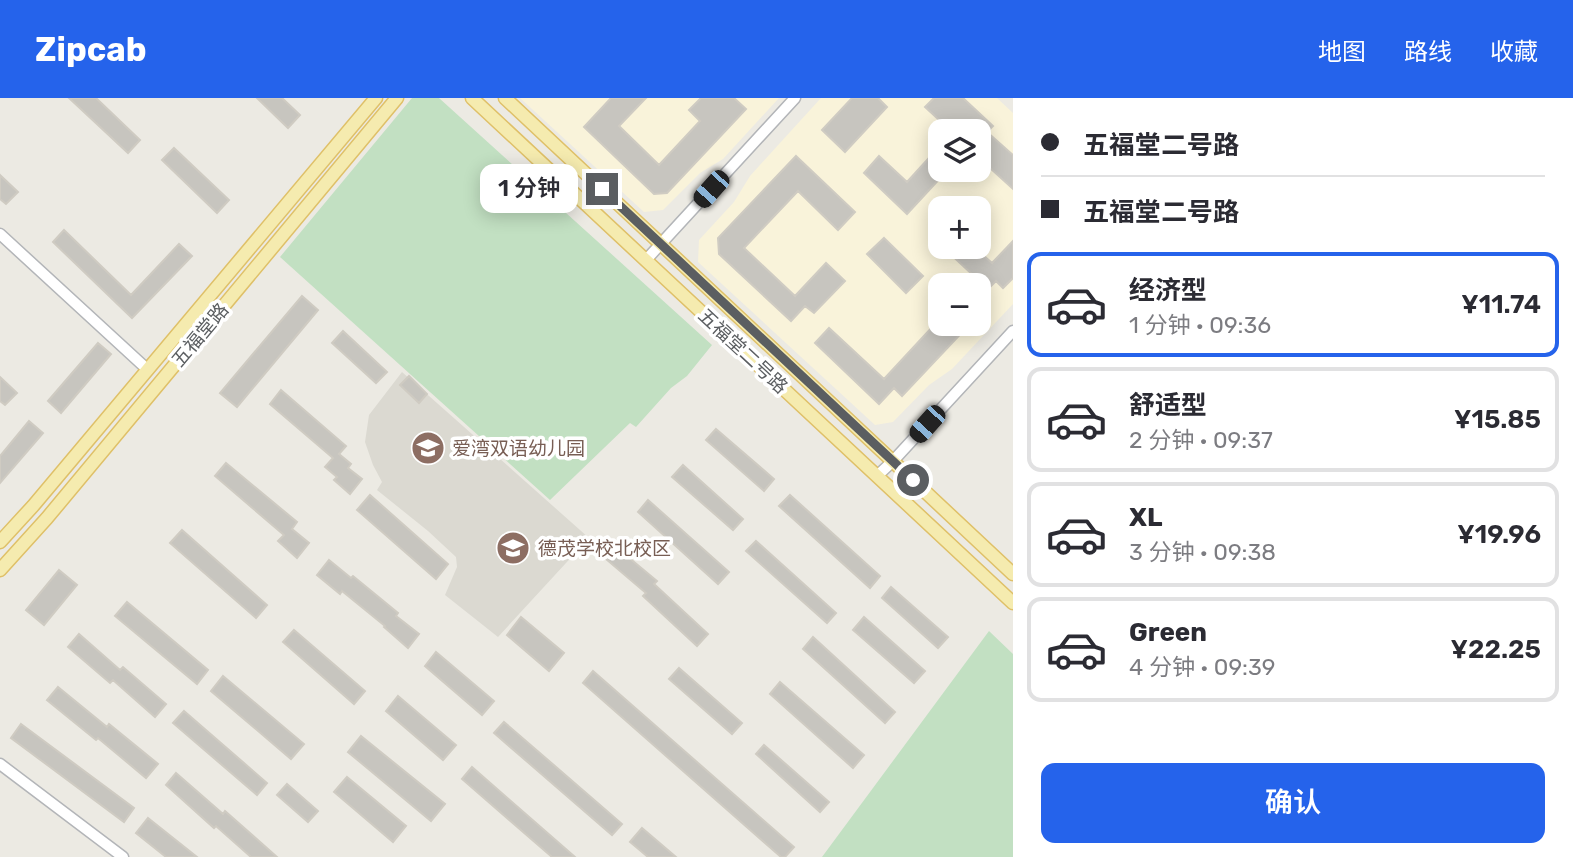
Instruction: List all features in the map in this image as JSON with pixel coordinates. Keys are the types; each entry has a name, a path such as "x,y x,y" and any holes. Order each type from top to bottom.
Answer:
{"main road":[{"name":"五福堂路","path":"0,542 376,98"},
{"name":"五福堂路","path":"0,570 47,518 397,98"},
{"name":"五福堂二号路","path":"472,98 1013,603"},
{"name":"五福堂二号路","path":"505,98 1013,574"}],"street":[{"path":"646,260 795,98"},
{"path":"0,234 148,370"},
{"path":"877,476 1013,331"},
{"path":"0,764 122,857"}],"shaded area":[{"path":"520,98 779,98 723,159 700,173 663,210 644,212"},
{"path":"821,98 997,98 1013,113 1013,304 991,327 991,273 928,273 928,336 983,336 952,369 929,385 893,422 875,425 698,262 699,240 734,202 750,176"},
{"path":"402,372 589,538 498,637 445,595 457,567 456,557 377,490 382,482 365,442 369,415"}],"green space":[{"path":"412,98 439,98 712,345 687,376 671,388 636,427 630,423 550,500 280,257"},
{"path":"989,631 1013,654 1013,857 822,857"}],"building":[{"path":"69,98 96,98 140,140 128,153"},
{"path":"257,98 282,98 300,115 288,128"},
{"path":"611,98 646,98 619,126 659,165 700,121 689,110 701,98 734,98 746,109 667,193 654,194 584,127"},
{"path":"852,98 878,98 887,107 845,152 822,130"},
{"path":"934,98 963,98 986,119 938,119 925,107"},
{"path":"991,136 1013,155 1013,189 991,169"},
{"path":"174,148 229,200 217,213 162,160"},
{"path":"796,156 855,212 838,230 798,191 744,248 795,296 826,263 845,281 814,313 805,306 791,321 719,254 718,238"},
{"path":"879,156 907,182 928,159 928,182 937,182 907,214 864,173"},
{"path":"0,175 18,192 6,204 0,199"},
{"path":"64,230 131,295 179,244 192,256 132,318 53,242"},
{"path":"884,238 923,276 906,293 867,254"},
{"path":"1013,241 1013,278 1003,288 996,281 991,286 991,273 971,273 956,259 988,259 992,263"},
{"path":"302,296 318,310 237,407 220,393"},
{"path":"829,328 884,379 928,332 928,336 959,336 902,396 894,388 879,404 815,343"},
{"path":"343,331 387,372 376,383 332,343"},
{"path":"98,343 111,354 61,413 48,401"},
{"path":"409,376 427,394 419,403 400,385"},
{"path":"0,377 17,393 5,405 0,401"},
{"path":"281,390 346,446 339,454 351,464 348,468 362,479 350,494 334,480 337,477 325,467 333,458 270,404"},
{"path":"29,421 43,433 0,483 0,456"},
{"path":"716,429 774,479 764,491 706,440"},
{"path":"226,463 297,522 292,529 309,543 297,558 278,541 284,535 215,476"},
{"path":"683,465 743,519 733,530 672,477"},
{"path":"370,495 448,564 436,579 357,510"},
{"path":"790,495 880,576 870,588 779,506"},
{"path":"648,500 729,572 718,584 638,512"},
{"path":"182,530 267,605 256,618 170,543"},
{"path":"756,541 836,613 827,623 746,551"},
{"path":"610,542 657,581 654,584 708,634 697,646 643,596 646,593 600,554"},
{"path":"329,560 398,613 396,616 419,634 408,648 342,591 340,594 317,575"},
{"path":"59,570 77,585 44,625 26,610"},
{"path":"891,587 948,637 938,648 882,598"},
{"path":"127,602 208,670 197,684 115,616"},
{"path":"521,617 564,653 549,671 507,635"},
{"path":"864,617 925,671 914,683 853,630"},
{"path":"294,630 365,691 354,704 283,642"},
{"path":"79,634 120,670 123,667 166,704 155,717 113,680 110,683 68,647"},
{"path":"813,637 895,712 885,723 803,649"},
{"path":"436,652 494,701 482,715 425,666"},
{"path":"679,668 742,723 732,734 669,679"},
{"path":"593,671 794,847 785,857 781,857 583,683"},
{"path":"223,676 304,744 291,759 211,691"},
{"path":"780,682 864,755 853,768 770,694"},
{"path":"58,687 158,764 146,778 47,700"},
{"path":"398,696 456,745 443,760 386,711"},
{"path":"184,711 267,783 257,795 173,723"},
{"path":"504,722 622,824 612,835 494,733"},
{"path":"21,724 134,808 124,822 11,738"},
{"path":"361,736 445,804 431,821 348,752"},
{"path":"764,745 829,802 820,812 756,754"},
{"path":"472,767 575,857 552,857 462,779"},
{"path":"176,773 223,814 225,811 277,857 251,857 216,826 214,828 166,785"},
{"path":"347,777 406,826 393,842 334,792"},
{"path":"287,784 318,811 308,822 277,795"},
{"path":"148,818 197,857 166,857 136,833"},
{"path":"642,828 676,857 648,857 630,842"}],"place":[{"name":"爱湾双语幼儿园","path":"428,448"},
{"name":"德茂学校北校区","path":"513,548"}],"route":[{"path":"602,189 913,480"}]}
